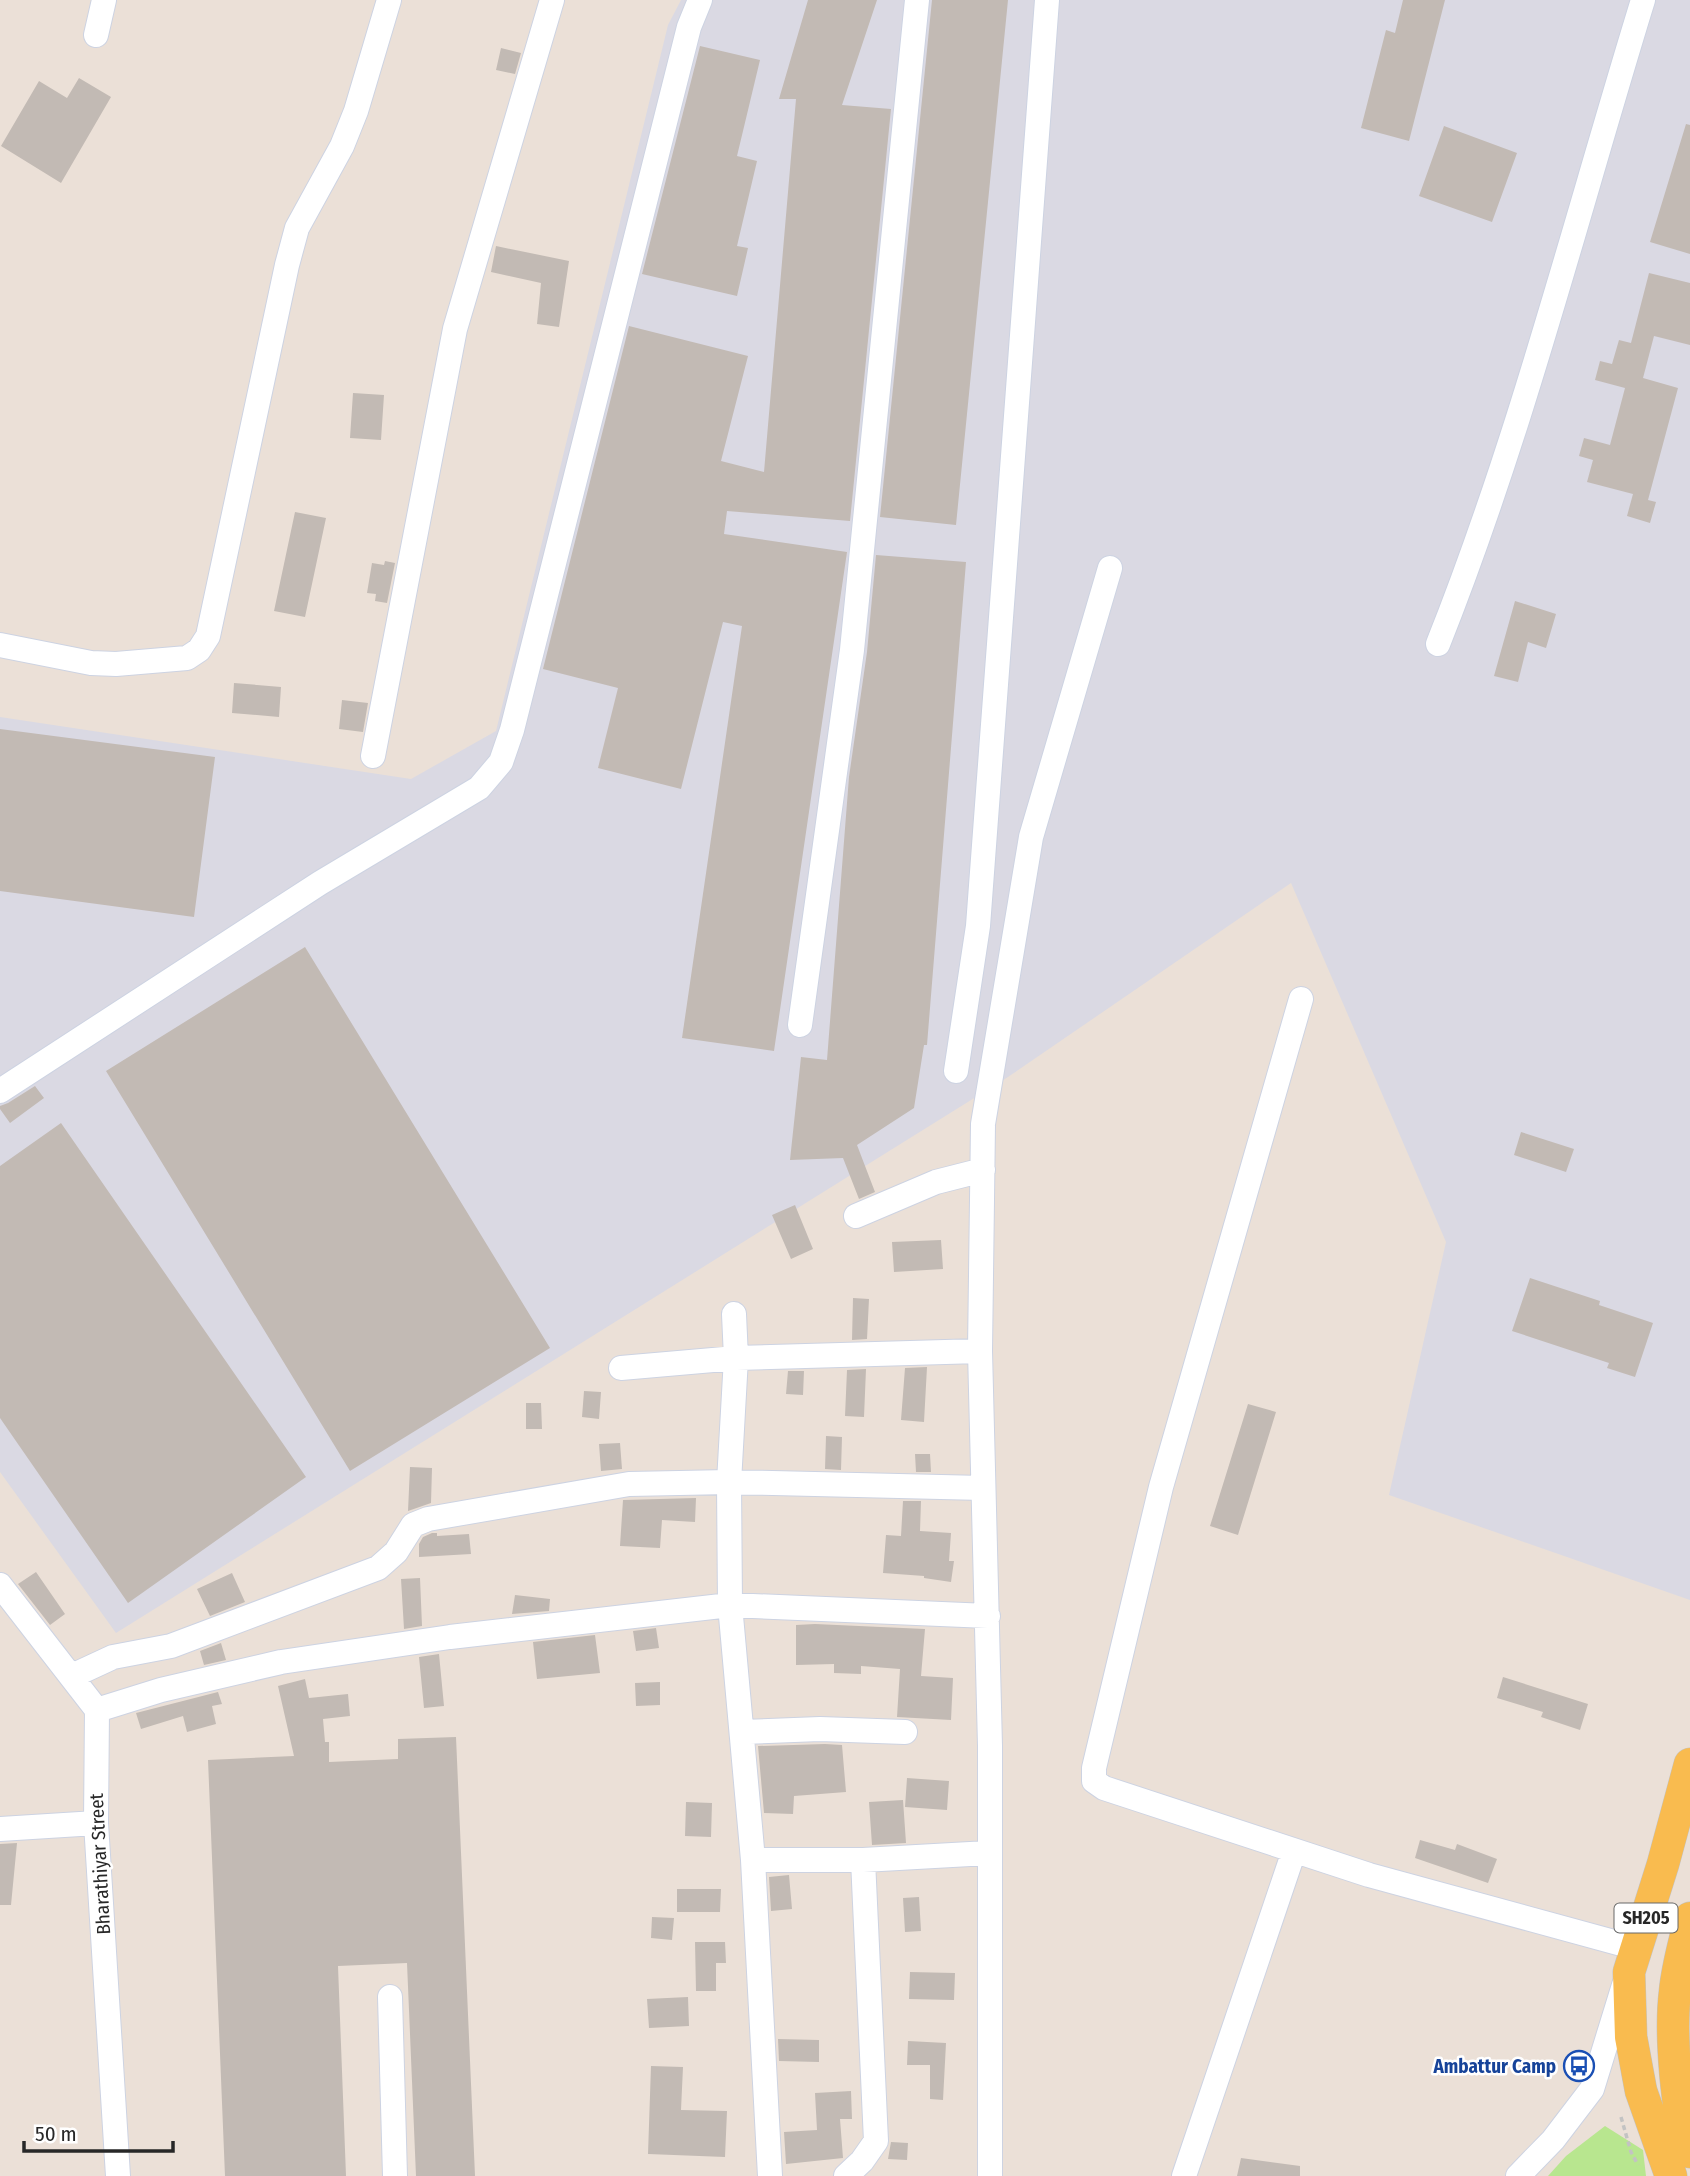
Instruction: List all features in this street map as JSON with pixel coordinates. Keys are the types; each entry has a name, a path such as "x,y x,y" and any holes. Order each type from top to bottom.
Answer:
{"main road":[{"name":"SH205","path":"1632,1960 1663,1864 1690,1764"},
{"path":"1690,1918 1674,1992 1674,2048 1683,2133 1690,2152"},
{"path":"1684,1948 1690,1993"},
{"path":"1632,1960 1631,2037 1641,2091 1671,2176"}],"street":[{"path":"96,35 104,0"},
{"path":"0,645 91,663 116,664 187,658 199,650 208,636 297,228 342,146 356,111 389,0"},
{"path":"373,756 455,329 552,0"},
{"path":"0,1091 320,883 479,788 501,762 512,730 689,27 699,0"},
{"path":"800,1025 852,650 917,0"},
{"path":"956,1071 978,926 1046,0"},
{"path":"1438,644 1473,555 1514,430 1643,0"},
{"path":"989,2176 990,1746 980,1351 983,1124 1031,837 1110,568"},
{"path":"1301,999 1160,1487 1094,1768 1094,1781 1104,1788 1369,1875 1571,1932 1632,1960"},
{"path":"856,1216 936,1182 983,1170"},
{"path":"734,1314 736,1358 729,1482 730,1605 753,1860 770,2176"},
{"path":"621,1368 736,1358 980,1351"},
{"path":"72,1676 113,1657 171,1646 378,1568 396,1552 413,1525 428,1519 629,1485 729,1482 983,1488"},
{"path":"0,1585 97,1710 161,1690 281,1662 450,1637 730,1605 988,1616"},
{"name":"Bharathiyar Street","path":"97,1710 96,1823 118,2176"},
{"path":"742,1732 820,1729 905,1732"},
{"path":"0,1829 96,1823"},
{"path":"1184,2176 1294,1851"},
{"path":"753,1860 863,1860 988,1853"},
{"path":"846,2176 862,2161 876,2141 863,1860"},
{"name":"SH205","path":"1518,2176 1553,2140 1592,2089 1632,1960"},
{"path":"390,1997 395,2176"}],"path":[{"path":"1618,2107 1631,2152 1645,2176"}],"shaded area":[{"path":"681,0 1690,0 1690,1600 1389,1495 1446,1242 1291,883 1008,1077 116,1633 0,1472 0,717 411,779 496,731 668,25"}],"green space":[{"path":"1605,2126 1643,2150 1646,2176 1548,2176 1566,2156"}],"building":[{"path":"808,0 877,0 842,105 891,109 850,521 727,511 724,534 847,552 774,1051 682,1038 742,626 723,622 681,789 598,768 618,688 543,669 629,326 748,356 721,461 764,472 796,99 779,99"},
{"path":"932,0 1008,0 956,525 880,517"},
{"path":"1403,0 1445,0 1409,141 1361,128 1386,30 1395,33"},
{"path":"700,46 760,60 737,156 757,161 737,246 748,248 737,296 642,274"},
{"path":"501,48 521,53 515,74 496,70"},
{"path":"79,78 111,97 61,183 1,146 39,81 67,98"},
{"path":"1686,124 1690,125 1690,254 1650,242"},
{"path":"1444,126 1517,153 1492,222 1419,196"},
{"path":"496,246 569,261 559,327 537,324 541,283 491,272"},
{"path":"1649,273 1690,283 1690,345 1654,336 1643,378 1678,388 1648,500 1656,502 1650,523 1627,516 1633,494 1587,482 1593,460 1579,456 1584,438 1610,445 1625,388 1595,380 1600,361 1612,364 1619,340 1631,343"},
{"path":"353,393 384,395 381,440 350,438"},
{"path":"295,512 326,518 305,617 274,611"},
{"path":"876,555 966,562 927,1045 924,1045 914,1108 857,1145 875,1192 859,1199 843,1158 790,1160 801,1057 827,1060 849,777 867,652"},
{"path":"385,561 395,563 387,603 375,601 376,594 367,593 372,563 384,565"},
{"path":"1515,601 1556,614 1546,648 1528,642 1518,682 1494,676"},
{"path":"234,683 281,687 279,717 232,713"},
{"path":"342,700 368,703 363,732 339,729"},
{"path":"0,729 215,757 194,917 0,891"},
{"path":"305,947 550,1348 350,1471 106,1071"},
{"path":"35,1086 44,1098 10,1123 0,1106"},
{"path":"61,1123 306,1477 128,1603 0,1418 0,1166"},
{"path":"1521,1132 1574,1149 1566,1172 1514,1155"},
{"path":"795,1205 813,1249 791,1259 772,1215"},
{"path":"941,1240 943,1269 894,1272 892,1242"},
{"path":"1530,1278 1600,1301 1599,1305 1653,1323 1635,1377 1607,1368 1609,1363 1512,1331"},
{"path":"853,1298 869,1299 867,1339 852,1340"},
{"path":"927,1367 924,1422 901,1420 905,1368"},
{"path":"866,1369 864,1417 845,1416 847,1370"},
{"path":"788,1371 804,1371 803,1395 786,1394"},
{"path":"584,1391 601,1392 599,1419 582,1417"},
{"path":"526,1403 541,1403 542,1429 526,1429"},
{"path":"1248,1404 1276,1412 1238,1535 1210,1526"},
{"path":"826,1436 842,1437 841,1470 825,1469"},
{"path":"620,1443 622,1469 601,1471 599,1444"},
{"path":"915,1454 930,1454 931,1472 916,1472"},
{"path":"410,1467 432,1468 431,1503 408,1511"},
{"path":"696,1498 695,1522 662,1520 660,1548 620,1546 623,1500"},
{"path":"903,1501 921,1501 920,1531 951,1533 949,1561 954,1561 951,1582 924,1576 883,1573 886,1535 901,1536"},
{"path":"437,1533 437,1536 469,1534 471,1554 419,1557 419,1544 423,1537"},
{"path":"36,1572 65,1614 50,1625 18,1584"},
{"path":"232,1573 245,1602 210,1616 197,1589"},
{"path":"420,1578 422,1626 404,1629 401,1579"},
{"path":"515,1595 550,1599 549,1611 512,1614"},
{"path":"796,1625 925,1629 921,1676 953,1678 951,1720 897,1717 900,1669 861,1666 861,1674 834,1673 834,1664 796,1665"},
{"path":"656,1628 659,1648 636,1651 633,1631"},
{"path":"595,1635 600,1673 537,1679 533,1642"},
{"path":"221,1643 226,1660 204,1665 200,1651"},
{"path":"439,1654 444,1706 424,1708 419,1657"},
{"path":"1503,1677 1588,1704 1580,1730 1541,1717 1543,1712 1497,1698"},
{"path":"305,1679 309,1698 348,1694 350,1716 323,1719 325,1742 329,1742 329,1762 398,1759 398,1739 456,1737 475,2176 416,2176 407,1963 338,1966 346,2176 225,2176 208,1760 294,1756 278,1686"},
{"path":"660,1682 660,1705 636,1706 635,1683"},
{"path":"218,1692 222,1704 212,1706 216,1724 187,1732 183,1716 141,1729 136,1713"},
{"path":"842,1745 846,1792 794,1796 793,1814 764,1813 758,1746"},
{"path":"907,1778 949,1781 947,1810 905,1807"},
{"path":"903,1800 906,1843 872,1845 869,1802"},
{"path":"686,1802 712,1803 711,1837 685,1836"},
{"path":"1420,1840 1455,1850 1457,1844 1497,1859 1488,1883 1415,1858"},
{"path":"17,1843 11,1905 0,1905 0,1844"},
{"path":"789,1875 792,1909 771,1911 769,1877"},
{"path":"677,1889 721,1889 720,1912 677,1912"},
{"path":"919,1897 921,1931 905,1932 903,1898"},
{"path":"652,1917 674,1918 672,1940 651,1938"},
{"path":"695,1942 725,1942 726,1963 716,1963 716,1991 696,1991"},
{"path":"910,1972 955,1973 954,2000 909,1999"},
{"path":"688,1997 689,2026 649,2028 647,1999"},
{"path":"778,2039 819,2040 819,2062 779,2061"},
{"path":"908,2041 946,2043 943,2100 930,2099 930,2065 907,2065"},
{"path":"651,2066 683,2067 681,2110 727,2111 725,2157 648,2154"},
{"path":"851,2091 852,2119 840,2119 843,2158 786,2164 784,2132 817,2130 815,2093"},
{"path":"891,2142 908,2143 907,2160 888,2159"},
{"path":"1241,2158 1300,2166 1300,2176 1237,2176"}],"place":[{"name":"Ambattur Camp","path":"1579,2066"}]}
